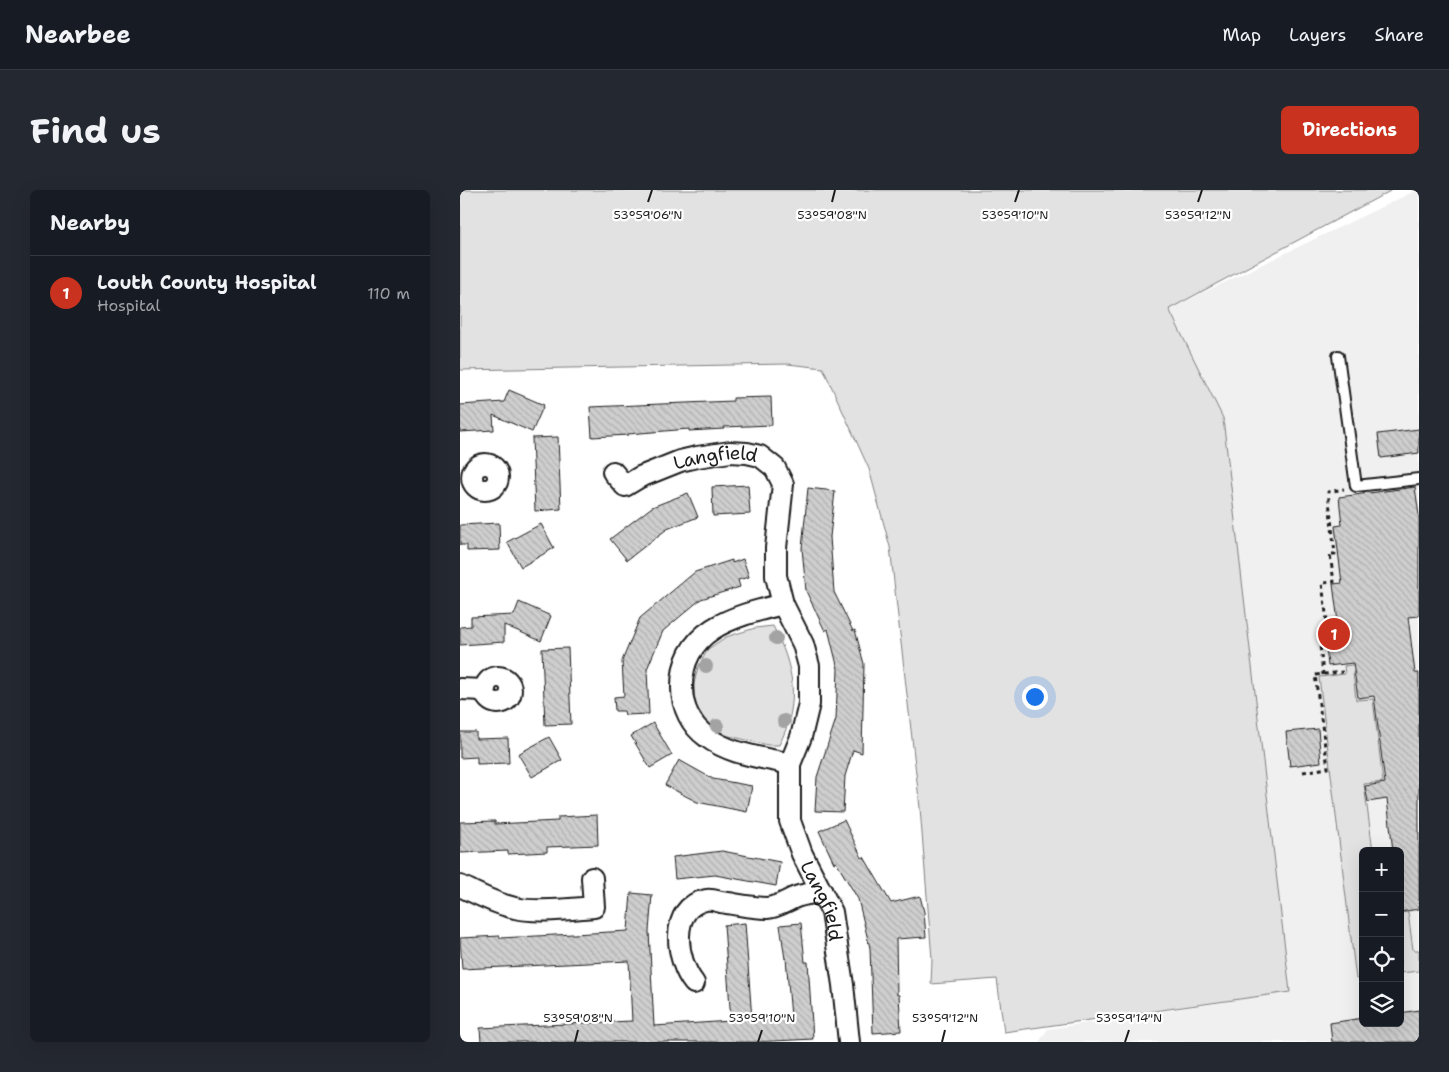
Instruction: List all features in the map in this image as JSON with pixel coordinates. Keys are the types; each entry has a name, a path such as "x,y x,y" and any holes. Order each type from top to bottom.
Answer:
{"street":[{"name":"Langfield","path":"613,472 625,486 640,477 697,457 730,452 747,452 760,456 775,468 783,484 776,548 776,576 783,604 803,644 809,666 810,704 801,737 790,764 790,821 802,854 832,912 849,1042"},
{"path":"783,604 743,615 721,624 703,635 692,648 681,674 684,708 697,728 706,737 726,748 747,755 790,764"},
{"path":"460,689 484,690"},
{"path":"460,886 496,903 517,909 594,907 592,878"},
{"path":"694,983 686,973 681,960 679,929 682,917 695,904 707,900 768,908 781,905 797,897 822,892"}],"lane":[{"path":"1338,356 1356,486 1419,479"}],"path":[{"path":"1322,674 1320,645 1330,644 1322,583 1334,582 1330,554 1335,554 1331,532 1328,492 1356,486"},
{"path":"1303,772 1328,768 1315,675 1343,672"}],"shaded area":[{"path":"460,190 1392,190 1169,309 1223,418 1290,992 1004,1032 997,979 931,984 932,959 920,808 890,547 869,469 823,368 788,364 460,370"},
{"path":"1419,190 1419,1042 1039,1042 1048,1029 1290,992 1223,418 1169,309"},
{"path":"773,626 786,656 792,685 790,714 786,730 779,745 768,745 725,735 705,720 695,704 694,684 698,667 708,649 726,637 755,628"},
{"path":"1376,662 1376,669 1353,672 1356,700 1373,699 1383,782 1364,784 1372,847 1359,847 1359,979 1356,979 1319,677 1345,674 1344,666"},
{"path":"1404,912 1408,912 1413,950 1419,950 1419,971 1404,973"}],"building":[{"path":"509,390 544,405 532,432 493,415 494,430 460,432 460,405 504,402"},
{"path":"771,397 772,425 689,431 689,429 592,437 590,407 733,401 733,398"},
{"path":"1419,429 1419,453 1381,458 1378,434"},
{"path":"558,437 561,509 535,511 532,438"},
{"path":"748,485 750,514 713,516 712,487"},
{"path":"1415,487 1419,515 1419,616 1408,617 1415,673 1419,673 1419,909 1404,911 1404,847 1393,847 1387,799 1368,802 1365,786 1385,783 1374,696 1358,698 1353,663 1328,666 1326,647 1341,645 1333,584 1342,583 1335,526 1342,525 1339,497"},
{"path":"808,488 835,491 830,537 834,592 853,631 855,630 864,664 862,753 853,750 845,776 843,812 815,811 817,777 836,719 838,669 828,629 825,631 806,591 802,548"},
{"path":"688,493 698,517 667,529 627,560 610,539 652,507"},
{"path":"499,523 500,550 467,551 467,545 460,545 460,525"},
{"path":"541,524 554,548 521,567 507,542"},
{"path":"743,559 749,577 738,580 740,587 701,599 663,631 647,669 649,714 625,715 624,711 615,711 614,697 624,696 622,661 640,618 695,572 732,560 732,563"},
{"path":"519,602 551,616 541,641 504,625 504,642 460,645 460,627 471,626 471,617 514,615"},
{"path":"568,648 571,724 545,725 542,649"},
{"path":"653,723 672,755 650,768 631,736"},
{"path":"1318,729 1321,762 1290,766 1286,732"},
{"path":"460,732 476,732 476,739 508,738 509,763 477,764 477,757 460,758"},
{"path":"549,737 562,760 532,777 518,754"},
{"path":"679,760 713,779 752,786 747,812 697,802 665,785"},
{"path":"597,815 598,845 547,847 547,852 508,854 508,851 460,853 460,822 495,821 495,824 558,821 558,817"},
{"path":"844,820 862,858 864,857 891,903 920,896 924,912 926,937 896,939 897,995 899,995 901,1031 873,1033 870,948 858,899 836,862 834,863 819,831"},
{"path":"722,851 780,862 776,886 715,875 675,879 673,857"},
{"path":"631,893 652,895 649,931 654,1026 731,1021 724,925 745,923 752,1020 791,1017 786,958 780,925 801,923 805,962 808,962 813,1039 755,1042 481,1042 480,1028 632,1021 629,961 462,969 460,938 500,936 500,938 628,931"},
{"path":"1419,1010 1419,1042 1332,1042 1330,1023 1359,1019 1359,1027 1404,1027 1404,1012"}],"place":[{"name":"Louth County Hospital","path":"1334,634"}]}
